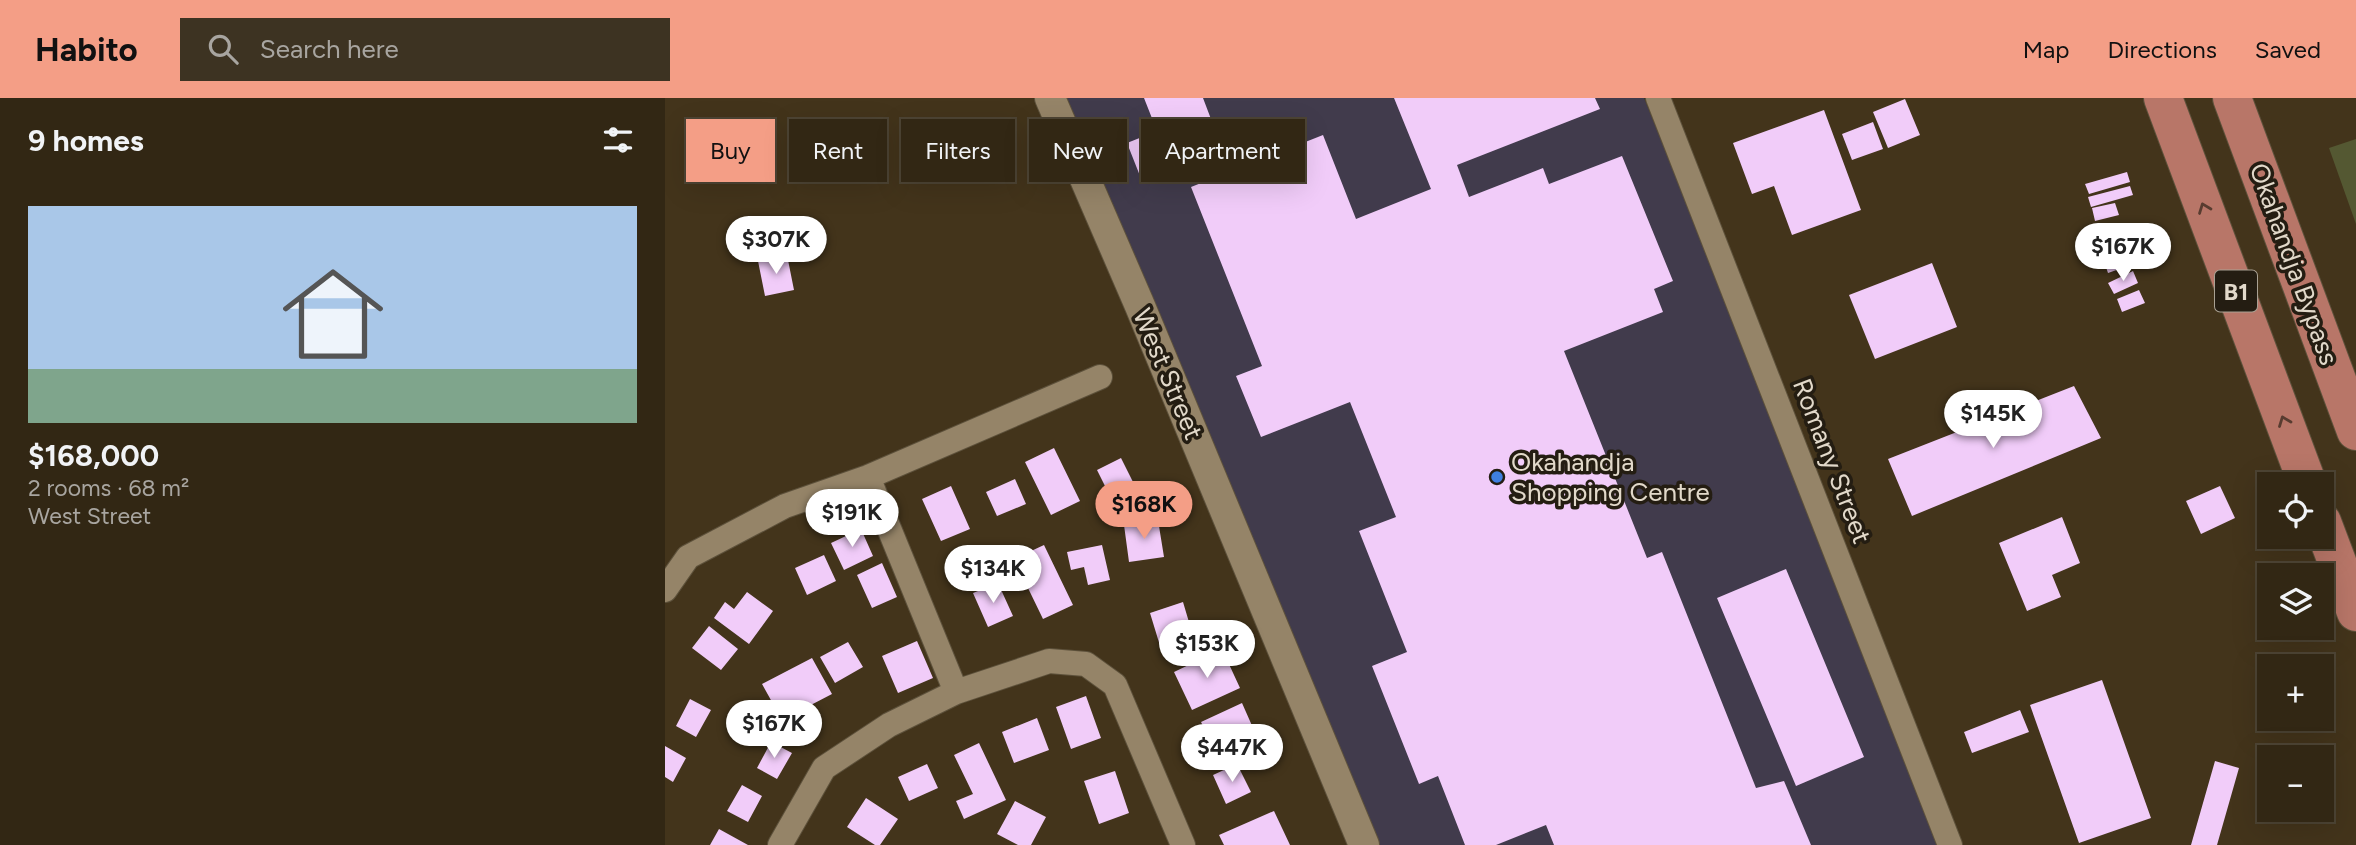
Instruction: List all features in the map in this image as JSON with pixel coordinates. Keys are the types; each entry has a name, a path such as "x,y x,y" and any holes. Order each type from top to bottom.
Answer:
{"highway":[{"name":"B1","path":"2163,98 2303,472"},
{"name":"Okahandja Bypass","path":"2232,98 2356,430"},
{"path":"2332,549 2356,612"}],"street":[{"name":"West Street","path":"1050,98 1140,306 1364,845"},
{"name":"Romany Street","path":"1658,98 1950,845"},
{"path":"665,590 688,557 785,506 868,477 1100,377"},
{"path":"868,477 956,692"},
{"path":"780,845 824,768 888,725 956,692 1049,661 1087,664 1115,685 1183,845"}],"shaded area":[{"path":"1050,98 1644,98 1947,845 1372,845 1086,182 1127,182 1127,119 1059,119"}],"green space":[{"path":"2356,139 2356,224 2329,148"}],"building":[{"path":"1144,98 1203,98 1211,119 1152,119"},
{"name":"Okahandja Shopping Centre","path":"1394,98 1595,98 1600,109 1457,165 1469,197 1543,168 1549,184 1622,156 1673,281 1654,289 1663,312 1564,351 1647,558 1662,552 1756,788 1784,781 1811,845 1554,845 1546,825 1496,845 1465,845 1438,776 1419,784 1372,666 1407,652 1359,531 1396,517 1350,402 1261,437 1236,376 1262,366 1191,187 1204,182 1305,182 1305,142 1323,135 1356,219 1431,189"},
{"path":"1905,99 1920,135 1888,148 1873,112"},
{"path":"1824,110 1861,210 1792,235 1774,186 1752,194 1733,143"},
{"path":"1873,122 1883,149 1852,160 1842,134"},
{"path":"1141,137 1141,178 1127,143"},
{"path":"2127,172 2130,182 2089,194 2085,184"},
{"path":"2130,186 2133,195 2091,207 2088,197"},
{"path":"2115,203 2119,215 2095,221 2092,208"},
{"path":"2122,248 2128,266 2108,273 2102,255"},
{"path":"787,255 794,290 765,296 758,261"},
{"path":"1932,263 1957,327 1875,359 1849,295"},
{"path":"2133,271 2138,283 2114,294 2108,283"},
{"path":"2139,290 2145,303 2122,312 2117,299"},
{"path":"2074,386 2101,438 1912,516 1888,459"},
{"path":"1054,448 1080,501 1051,515 1025,462"},
{"path":"1121,458 1135,486 1111,498 1097,470"},
{"path":"1015,479 1026,504 997,516 986,492"},
{"path":"951,486 970,529 941,541 922,499"},
{"path":"2220,486 2235,518 2201,534 2186,501"},
{"path":"2062,517 2080,563 2052,575 2061,597 2027,611 1999,543"},
{"path":"1158,520 1164,557 1129,562 1124,525"},
{"path":"861,529 873,556 844,570 831,543"},
{"path":"1044,545 1073,605 1043,619 1014,559"},
{"path":"1102,545 1110,580 1088,585 1084,567 1071,570 1067,552"},
{"path":"824,555 836,581 807,595 795,568"},
{"path":"882,563 897,597 872,608 857,575"},
{"path":"1786,569 1864,757 1796,786 1717,598"},
{"path":"998,583 1013,616 988,627 973,593"},
{"path":"747,592 773,611 749,644 714,618 725,602 734,609"},
{"path":"1183,602 1194,639 1161,649 1150,613"},
{"path":"709,626 738,649 721,670 692,648"},
{"path":"917,641 933,678 898,693 882,656"},
{"path":"848,642 863,667 835,683 820,657"},
{"path":"1222,649 1240,688 1192,710 1174,672"},
{"path":"812,658 832,694 782,720 762,684"},
{"path":"2102,680 2151,818 2079,843 2030,705"},
{"path":"1086,696 1101,738 1071,749 1056,707"},
{"path":"690,699 711,710 696,737 676,726"},
{"path":"1242,703 1257,737 1201,762 1193,743 1208,736 1201,722"},
{"path":"2020,710 2029,732 1972,753 1964,732"},
{"path":"1037,718 1049,750 1014,763 1002,732"},
{"path":"771,742 792,753 777,779 757,768"},
{"path":"979,743 1006,800 964,819 956,801 973,794 954,755"},
{"path":"665,746 686,758 673,782 665,777"},
{"path":"2215,761 2239,768 2217,845 2191,845"},
{"path":"927,764 938,788 909,801 898,777"},
{"path":"1237,764 1251,792 1226,804 1213,775"},
{"path":"1115,771 1129,813 1099,824 1084,781"},
{"path":"742,785 762,796 748,822 727,811"},
{"path":"866,798 898,819 880,845 875,845 847,827"},
{"path":"1015,801 1046,817 1031,845 1018,845 997,834"},
{"path":"1274,811 1290,845 1224,845 1219,835"},
{"path":"719,829 748,845 710,845"}],"place":[{"name":"Okahandja Shopping Centre","path":"1497,477"}]}
